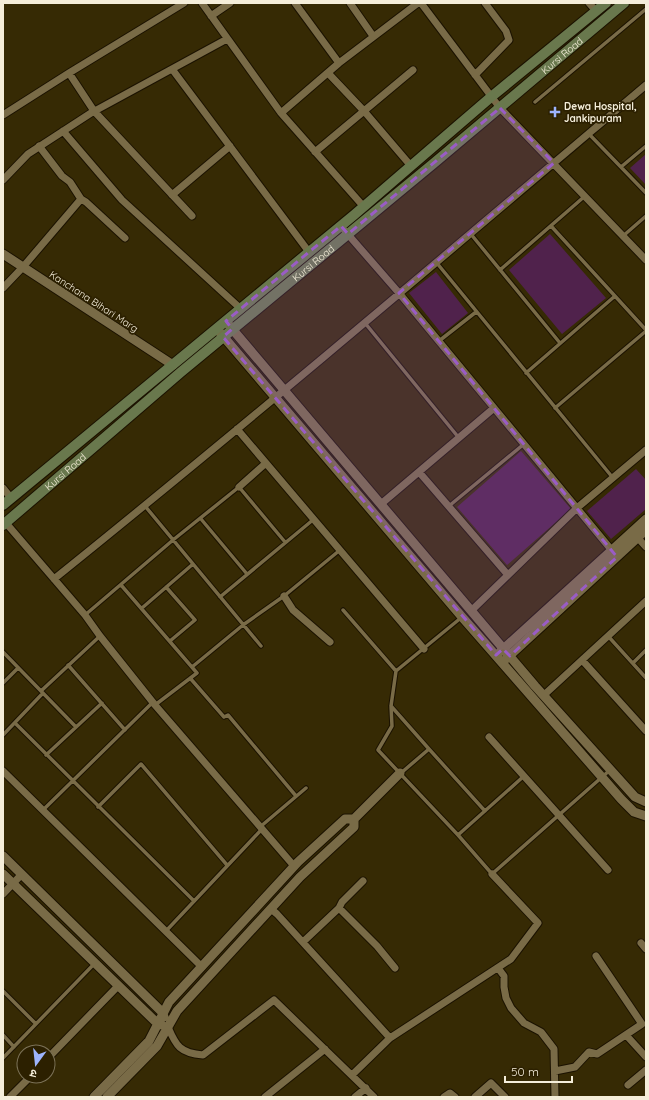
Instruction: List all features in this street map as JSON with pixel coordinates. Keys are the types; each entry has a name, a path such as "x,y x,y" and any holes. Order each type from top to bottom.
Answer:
{"main road":[{"name":"Kursi Road","path":"229,325 241,309 364,207 491,97 606,3"},
{"name":"Kursi Road","path":"4,524 229,325 348,234 624,3"},
{"name":"Kursi Road","path":"3,505 173,365 220,333"}],"street":[{"path":"3,115 184,3"},
{"path":"202,3 281,113 364,207"},
{"path":"211,16 230,3"},
{"path":"295,3 339,62"},
{"path":"350,3 372,36"},
{"path":"281,113 339,62 372,36 420,3 500,108 646,260"},
{"path":"475,75 510,40 506,31 485,3"},
{"path":"589,3 596,11"},
{"path":"3,180 28,154 94,111 227,39"},
{"path":"172,68 309,252"},
{"path":"315,152 414,70"},
{"path":"328,72 412,166"},
{"path":"69,73 94,111 192,216"},
{"path":"54,579 238,429 646,85"},
{"path":"63,131 122,200 241,309"},
{"path":"39,146 62,176 70,182 80,199 86,202 125,238"},
{"path":"172,195 230,146"},
{"path":"3,288 23,267 80,199"},
{"path":"341,226 399,293 614,553"},
{"name":"Kanchana Bihari Marg","path":"3,254 173,365"},
{"path":"229,325 503,649 636,797 646,802"},
{"path":"220,333 462,617 602,777 634,812 646,816"},
{"path":"381,504 494,408"},
{"path":"238,429 424,648"},
{"path":"471,611 577,508 646,450"},
{"path":"239,487 266,463"},
{"path":"419,472 508,575"},
{"path":"3,488 12,498"},
{"path":"499,659 510,656 614,553 646,519"},
{"path":"4,524 85,615 154,704 294,866"},
{"path":"499,659 503,649 614,553 637,538 646,530"},
{"path":"637,538 646,547"},
{"path":"284,596 293,610 330,642"},
{"path":"544,695 646,601"},
{"path":"582,660 646,731"},
{"path":"489,737 608,870"},
{"path":"3,770 202,967"},
{"path":"107,1097 157,1046 177,1011 300,877 354,827 354,819 400,773"},
{"path":"94,1097 149,1041 169,1002 294,866 345,819 354,819"},
{"path":"3,856 163,1013 175,1044 185,1051 203,1055 274,1000 374,1097"},
{"path":"3,874 158,1024 168,1026"},
{"path":"3,894 22,874"},
{"path":"352,1075 390,1038 511,959 538,923 492,874"},
{"path":"303,942 339,908 342,902 363,881"},
{"path":"339,908 377,946 395,968"},
{"path":"271,909 390,1038"},
{"path":"641,943 646,949"},
{"path":"555,1071 575,1067 590,1052 597,1054 642,1024 596,956"},
{"path":"498,968 504,976 506,998 511,1008 524,1023 541,1032 554,1049 555,1097"},
{"path":"56,1050 118,986"},
{"path":"626,1035 646,1057"},
{"path":"265,1097 325,1049"},
{"path":"628,1085 646,1070"},
{"path":"475,1097 491,1083 505,1097"},
{"path":"10,1097 22,1084"},
{"path":"355,1097 366,1088"},
{"path":"444,1097 450,1093 455,1097"}],"lane":[{"path":"535,102 646,9"},
{"path":"588,134 646,193"},
{"path":"621,167 646,146"},
{"path":"500,270 585,196"},
{"path":"623,236 646,216"},
{"path":"551,226 646,330 555,408"},
{"path":"470,233 560,344"},
{"path":"436,262 612,478"},
{"path":"526,373 616,296"},
{"path":"439,341 476,312"},
{"path":"364,323 459,438"},
{"path":"448,506 524,444"},
{"path":"85,615 173,540 239,487 285,542"},
{"path":"145,506 261,646"},
{"path":"201,519 247,574"},
{"path":"220,597 314,519"},
{"path":"192,667 243,625 284,596 340,550"},
{"path":"142,608 193,564"},
{"path":"43,810 125,730 154,704 197,673 122,585"},
{"path":"166,588 195,620 170,641"},
{"path":"343,610 396,671"},
{"path":"462,617 396,671 391,706 392,726 378,750 492,874 611,770"},
{"path":"3,735 68,665 100,636"},
{"path":"608,636 646,678"},
{"path":"632,663 646,650"},
{"path":"3,652 76,727"},
{"path":"68,665 125,730"},
{"path":"3,683 18,668"},
{"path":"190,678 224,717 228,714 296,796"},
{"path":"46,755 102,703"},
{"path":"391,706 485,811"},
{"path":"15,723 194,901"},
{"path":"400,773 428,749"},
{"path":"98,807 141,764 228,865"},
{"path":"458,836 524,776"},
{"path":"166,931 261,828 306,788"},
{"path":"3,1058 95,963"},
{"path":"3,991 36,1024"},
{"path":"3,1035 14,1047"}],"highlighted area":[{"path":"500,108 554,163 399,293 617,557 510,656 503,649 496,655 223,337 232,329 226,321 309,252 341,226 348,234"}],"shaded area":[{"path":"646,154 646,185 630,168"},
{"path":"550,234 606,298 562,334 509,270"},
{"path":"436,272 468,313 442,334 409,293"},
{"path":"521,451 571,509 507,565 457,507"},
{"path":"636,469 646,480 646,509 611,539 587,511"}],"place":[{"name":"Dewa Hospital, Jankipuram","path":"555,112"}]}
